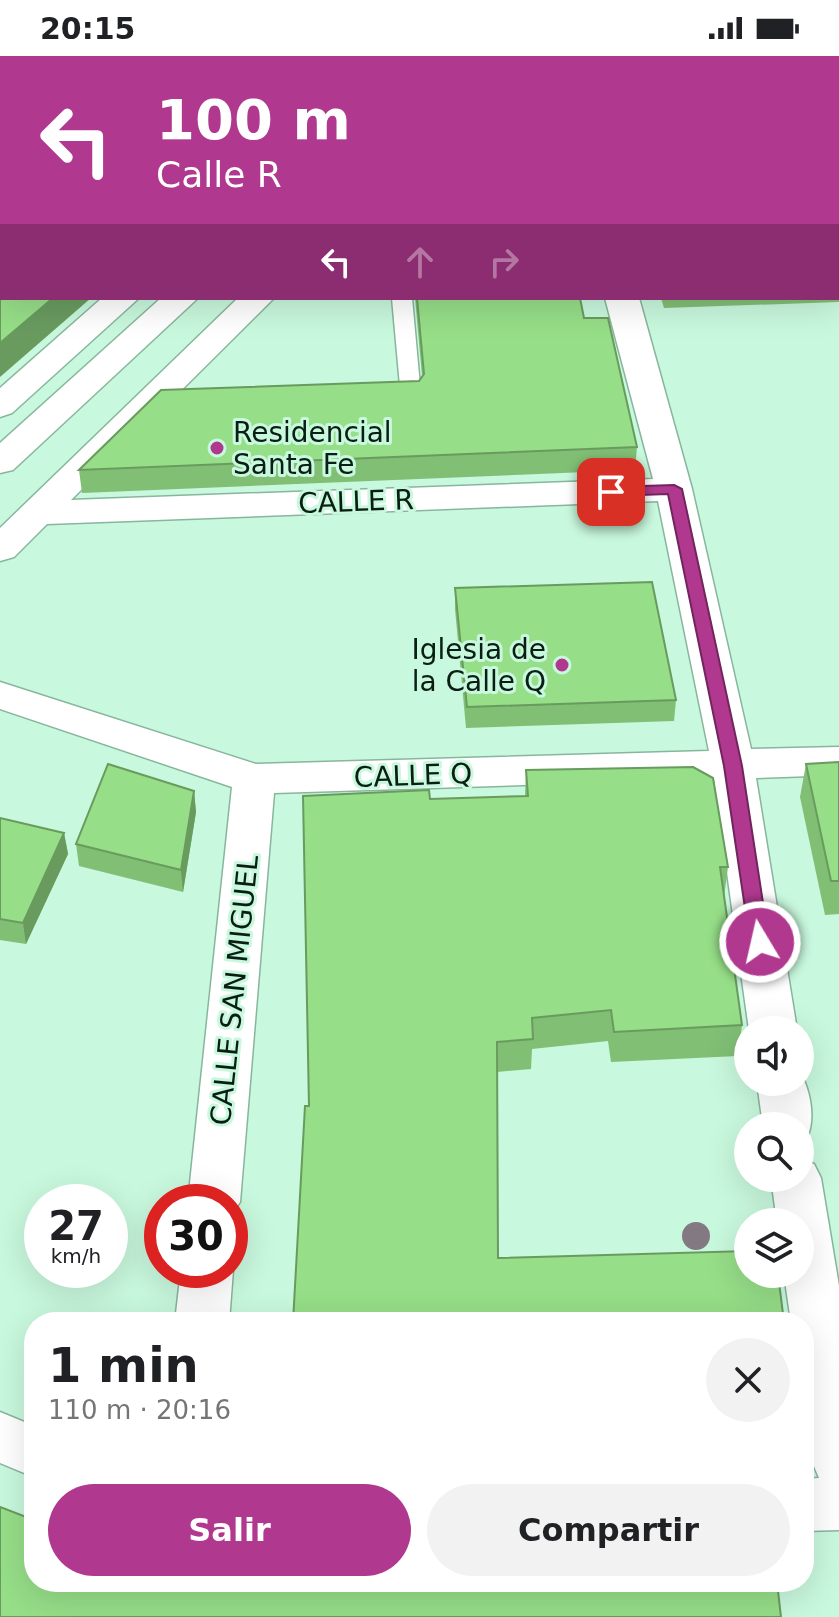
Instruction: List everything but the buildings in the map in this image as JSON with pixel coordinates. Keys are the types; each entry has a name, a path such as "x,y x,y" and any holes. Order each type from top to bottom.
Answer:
{"street":[{"path":"0,406 120,300"},
{"path":"0,462 179,300"},
{"path":"0,549 255,300"},
{"path":"623,300 674,489 733,766 771,1016"},
{"name":"CALLE R","path":"37,513 674,489"},
{"name":"CALLE Q","path":"0,695 254,779 839,761"},
{"name":"CALLE SAN MIGUEL","path":"216,1184 254,779"},
{"path":"798,1192 839,1461"},
{"path":"203,1312 205,1288"},
{"path":"0,1437 24,1448"},
{"path":"814,1505 839,1504"}],"lane":[{"path":"402,300 411,397"}],"place":[{"name":"Residencial Santa Fe","path":"217,448"},
{"name":"Iglesia de la Calle Q","path":"562,665"}],"route":[{"path":"611,492 674,489 733,766 760,942"}]}
